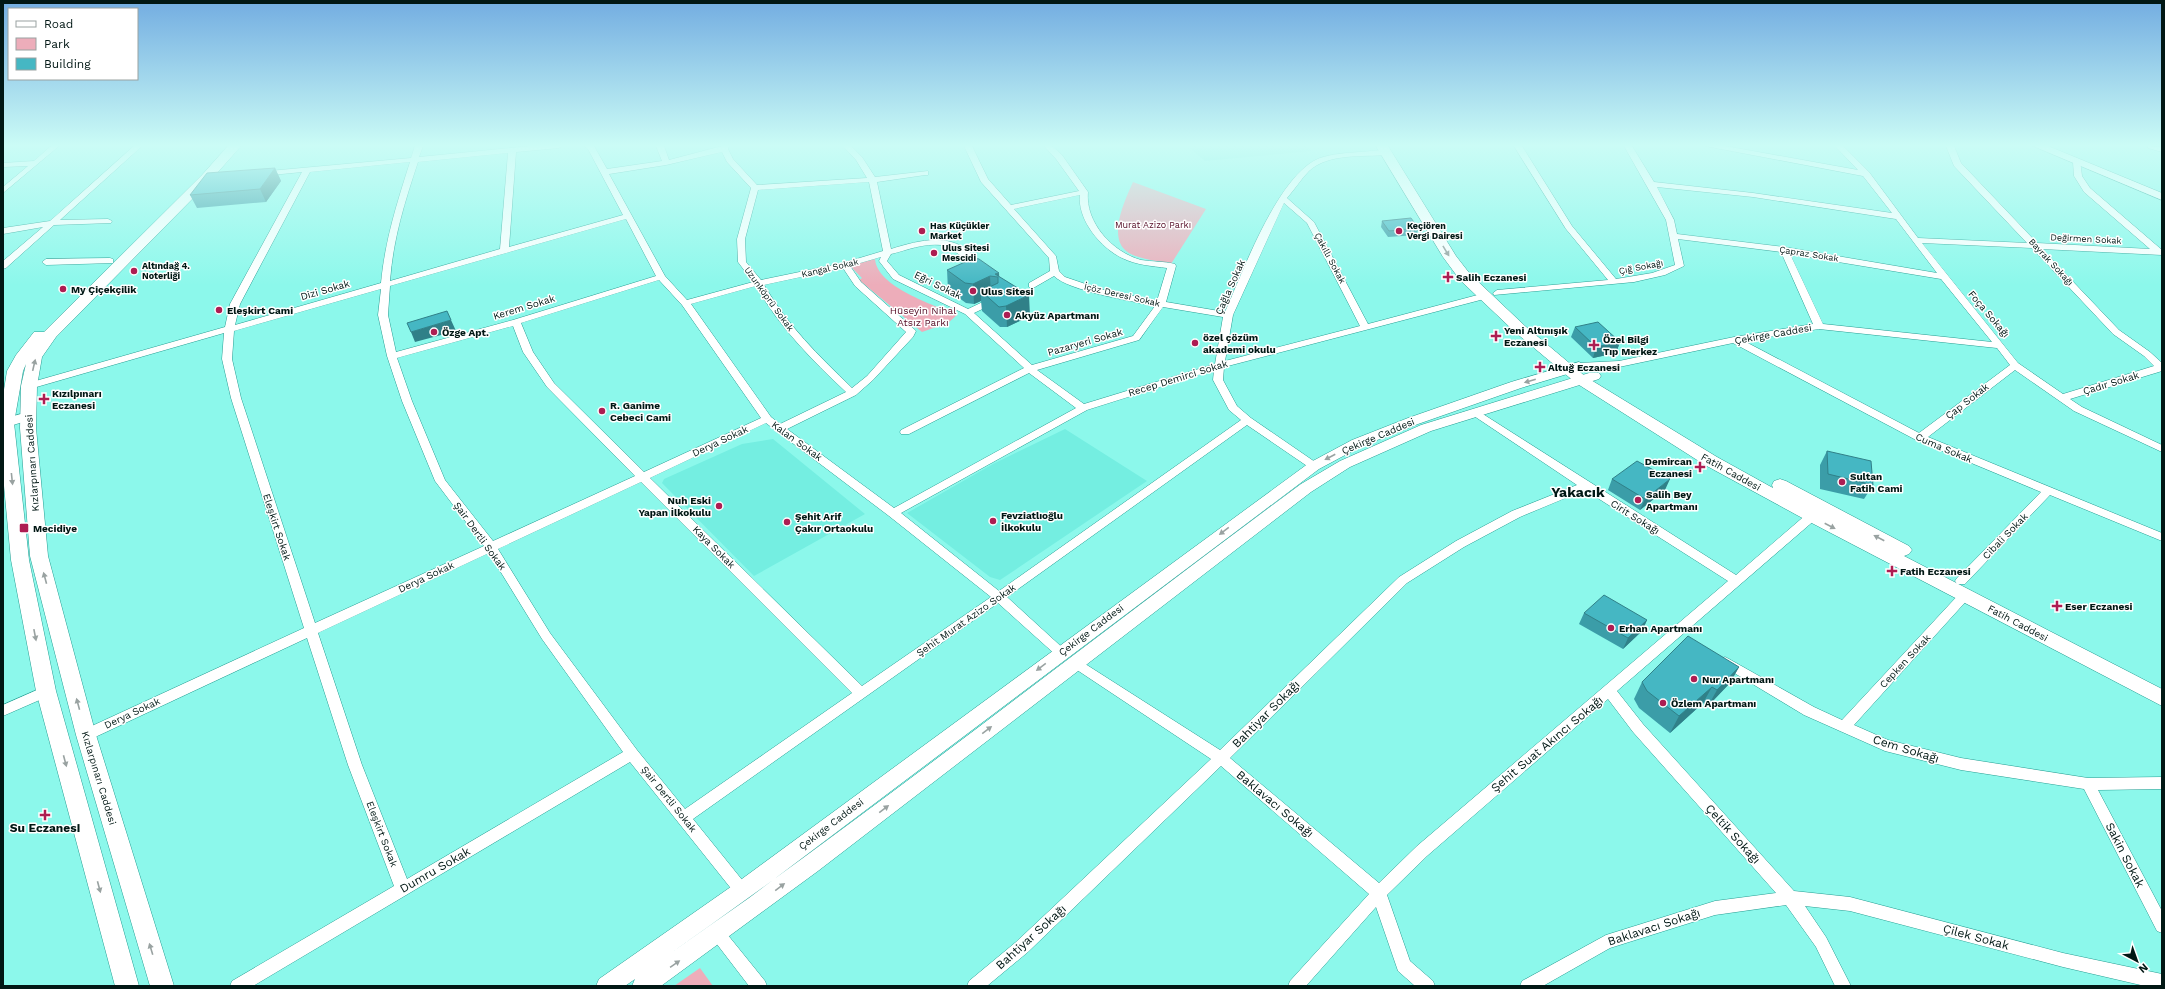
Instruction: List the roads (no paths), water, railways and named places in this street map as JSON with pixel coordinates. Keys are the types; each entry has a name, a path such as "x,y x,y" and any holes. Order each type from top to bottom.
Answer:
{"main road":[{"name":"Kızlarpınarı Caddesi","path":"127,986 46,691 20,560 5,423 15,371 23,355 50,321 178,192"},
{"name":"Kızlarpınarı Caddesi","path":"162,986 86,735 39,556 28,416 29,386 36,357 50,334 198,192"},
{"name":"Fatih Caddesi","path":"1418,192 1491,294 1532,326 1580,373 1636,416 1704,457 1812,516 1963,588 2162,686"},
{"path":"2150,192 2162,197"},
{"name":"Fatih Caddesi","path":"1580,373 1720,454 2162,698"},
{"name":"Çekirge Caddesi","path":"643,986 718,934 1306,488 1345,464 1386,444 1426,428 1475,412 1580,373"},
{"name":"Çekirge Caddesi","path":"607,986 742,891 1314,466 1357,443 1413,421 1516,385 1580,373"},
{"path":"5,423 28,416"}],"street":[{"path":"3,266 85,192"},
{"name":"Eleşkirt Sokak","path":"295,192 235,304 229,329 227,360 236,398 310,631 355,765 403,889"},
{"name":"Şair Dertli Sokak","path":"404,192 395,222 388,253 383,315 392,356 407,401 440,481 491,547 546,636 632,754 742,891"},
{"path":"504,252 509,192"},
{"name":"Kalan Sokak","path":"615,192 661,277 685,303 767,420 780,428 893,513 999,597 1061,653"},
{"name":"Uzunköprü Sokak","path":"753,192 741,238 742,262 759,283 772,306 805,348 852,393"},
{"name":"Eğri Sokak","path":"876,192 887,254 883,261 896,277 968,312 1030,369 1083,408"},
{"path":"996,192 1011,207 1053,258 1055,272 1032,285"},
{"path":"1011,207 1083,192"},
{"name":"Pazaryeri Sokak","path":"905,432 1030,369 1136,338 1160,304 1172,266 1140,262 1117,252 1088,221 1083,201 1084,192"},
{"name":"Çağla Sokak","path":"1288,192 1283,198 1228,315 1218,380 1233,408 1247,420 1314,466"},
{"path":"1546,192 1568,227 1614,282"},
{"name":"Çığ Sokağı","path":"1491,294 1614,282 1671,271 1680,266 1680,258 1670,220 1656,192"},
{"path":"1727,192 1900,218"},
{"name":"Foça Sokağı","path":"1880,192 1944,277 2001,346 2014,365 2078,409 2162,449"},
{"name":"Bayrak Sokağı","path":"1984,192 2116,332 2147,354 2162,368"},
{"path":"2088,192 2160,254"},
{"name":"Çakıllı Sokak","path":"1283,198 1310,222 1365,327"},
{"name":"Dizi Sokak","path":"29,386 627,216"},
{"path":"3,231 50,223 108,221"},
{"name":"Çapraz Sokak","path":"1673,236 1784,250 1944,277"},
{"name":"Değirmen Sokak","path":"1917,240 2160,254"},
{"name":"Kangal Sokak","path":"685,303 759,283 844,265 887,254 917,244 941,242 952,245 972,258"},
{"path":"1784,250 1819,326"},
{"path":"46,262 110,261"},
{"path":"780,428 852,393 870,378 908,337 911,331 858,284 844,265"},
{"name":"İçöz Deresi Sokak","path":"1055,272 1062,279 1098,291 1160,304 1228,315"},
{"name":"Kerem Sokak","path":"392,356 516,322 661,277"},
{"name":"Recep Demirci Sokak","path":"893,513 1083,408 1220,365 1491,294"},
{"path":"968,312 995,300"},
{"name":"Kaya Sokak","path":"516,322 528,352 550,385 861,693"},
{"name":"Çekirge Caddesi","path":"1580,373 1734,340 1819,326 2001,346"},
{"name":"Cuma Sokak","path":"1734,340 1920,438 2162,537"},
{"name":"Çekirge Caddesi","path":"1580,373 1619,364"},
{"name":"Çap Sokak","path":"1920,438 2014,365"},
{"name":"Çadır Sokak","path":"2061,398 2162,368"},
{"name":"Cirit Sokağı","path":"1475,412 1586,486 1737,580"},
{"name":"Derya Sokak","path":"86,735 767,420"},
{"name":"Şehit Murat Azizo Sokak","path":"684,817 999,597 1247,420"},
{"name":"Bahtiyar Sokağı","path":"975,986 1022,946 1221,758 1403,580 1460,544 1516,514 1586,486"},
{"name":"Cibali Sokak","path":"1963,588 2048,491"},
{"name":"Şehit Suat Akıncı Sokağı","path":"1296,986 1380,893 1422,850 1812,516"},
{"name":"Cepken Sokak","path":"1844,727 1963,588"},
{"path":"1676,632 1689,640"},
{"name":"Cem Sokağı","path":"1714,655 1809,711 1885,745 1961,764 2088,784 2162,783"},
{"name":"Baklavacı Sokağı","path":"1075,663 1221,758 1380,893"},
{"path":"3,711 46,691"},
{"name":"Çeltik Sokağı","path":"1609,691 1638,728 1790,898 1822,942 1843,986"},
{"name":"Dumru Sokak","path":"238,986 632,754"},
{"name":"Sakin Sokak","path":"2088,784 2162,926"},
{"path":"1380,893 1404,966 1427,986"},
{"name":"Baklavacı Sokağı","path":"1528,986 1606,942 1715,908 1790,898"},
{"name":"Çilek Sokak","path":"1790,898 1850,904 2063,960 2162,982"},
{"path":"718,934 759,986"}],"place":[{"name":"Has Küçükler Market","path":"922,231"},
{"name":"Keçiören Vergi Dairesi","path":"1399,231"},
{"name":"Ulus Sitesi Mescidi","path":"934,253"},
{"name":"Altındağ 4. Noterliği","path":"134,271"},
{"name":"Salih Eczanesi","path":"1448,277"},
{"name":"My Çiçekçilik","path":"63,289"},
{"name":"Ulus Sitesi","path":"973,291"},
{"name":"Eleşkirt Cami","path":"219,310"},
{"name":"Akyüz Apartmanı","path":"1007,315"},
{"name":"Özge Apt.","path":"434,332"},
{"name":"Yeni Altınışık Eczanesi","path":"1496,336"},
{"name":"özel çözüm akademi okulu","path":"1195,343"},
{"name":"Özel Bilgi Tıp Merkez","path":"1594,345"},
{"name":"Altuğ Eczanesi","path":"1540,367"},
{"name":"Kızılpınarı Eczanesi","path":"44,399"},
{"name":"R. Ganime Cebeci Cami","path":"602,411"},
{"name":"Demircan Eczanesi","path":"1700,467"},
{"name":"Sultan Fatih Cami","path":"1842,482"},
{"name":"Salih Bey Apartmanı","path":"1638,500"},
{"name":"Nuh Eski Yapan İlkokulu","path":"719,506"},
{"name":"Fevziatlıoğlu İlkokulu","path":"993,521"},
{"name":"Şehit Arif Çakır Ortaokulu","path":"787,522"},
{"name":"Mecidiye","path":"24,528"},
{"name":"Fatih Eczanesi","path":"1892,571"},
{"name":"Eser Eczanesi","path":"2057,606"},
{"name":"Erhan Apartmanı","path":"1611,628"},
{"name":"Nur Apartmanı","path":"1694,679"},
{"name":"Özlem Apartmanı","path":"1663,703"},
{"name":"Su Eczanesi","path":"45,815"}],"district":[{"name":"Yakacık","path":"1578,492"}],"park label":[{"name":"Murat Azizo Parkı","path":"1153,225"},
{"name":"Hüseyin Nihal Atsız Parkı","path":"923,316"}]}
